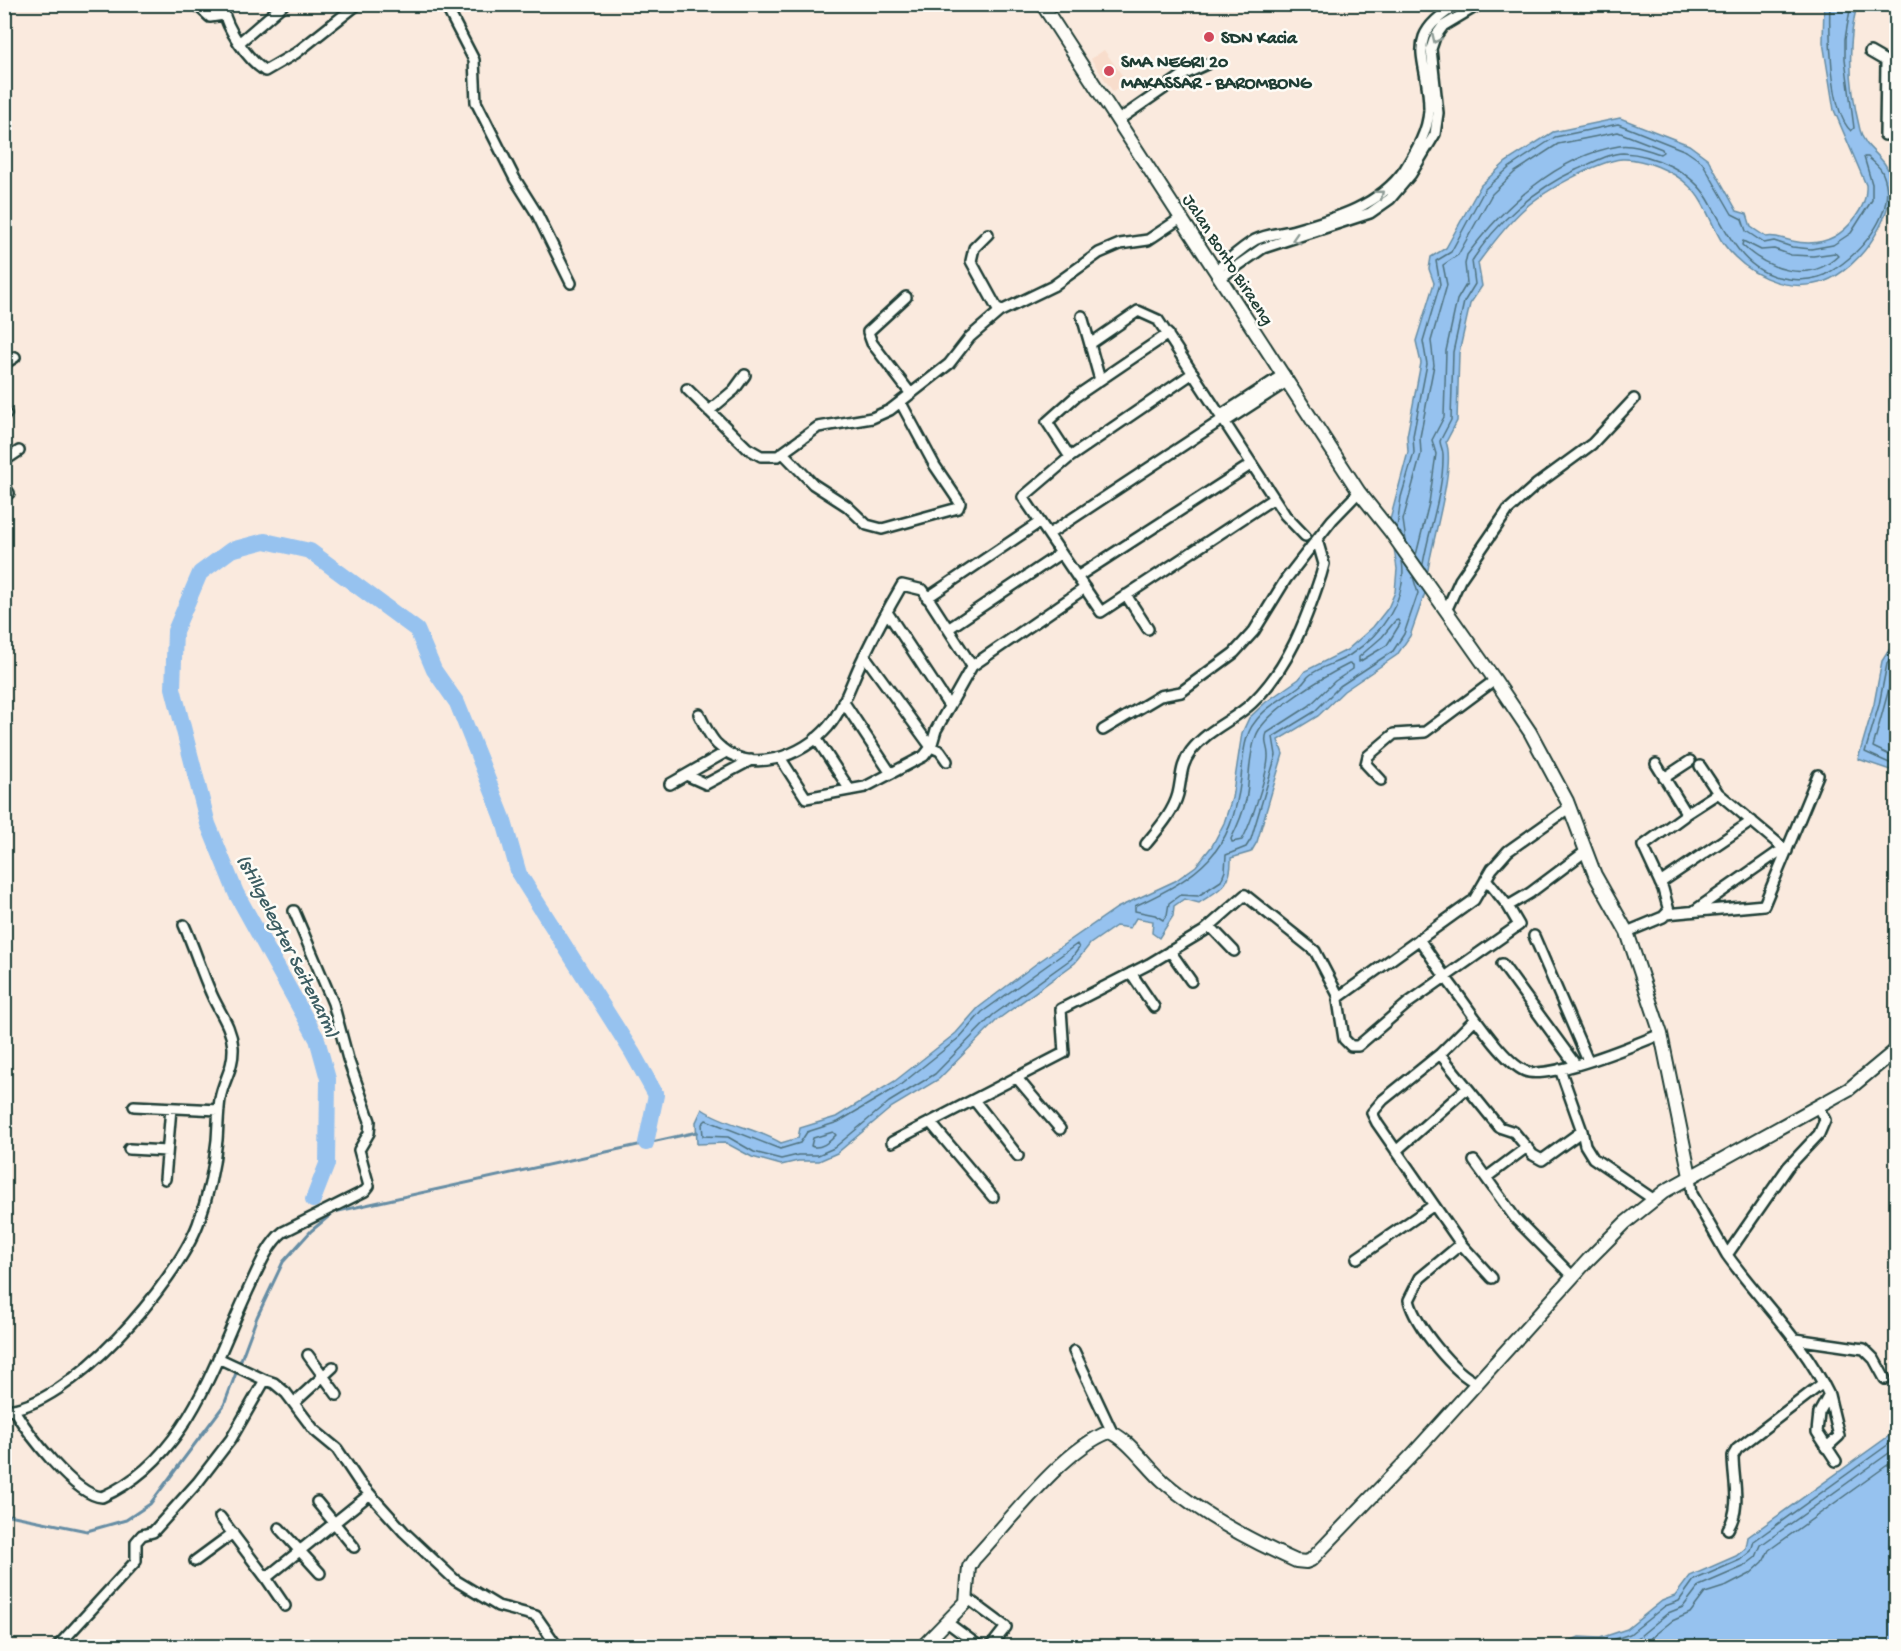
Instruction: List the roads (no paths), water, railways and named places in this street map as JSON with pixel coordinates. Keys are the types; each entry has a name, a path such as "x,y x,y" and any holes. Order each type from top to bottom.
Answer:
{"street":[{"path":"196,4 210,17 224,15"},
{"path":"227,4 223,9 224,15 254,63 265,71 296,52 358,4"},
{"path":"240,42 284,4"},
{"path":"445,4 474,60 476,102 515,179 537,214 571,283"},
{"name":"Jalan Bonto Biraeng","path":"1042,4 1359,492 1427,583 1538,747 1570,807 1595,875 1627,932 1661,1034 1690,1176"},
{"path":"1218,275 1256,240 1354,211 1378,197 1403,172 1422,141 1429,111 1421,43 1429,27 1442,14 1459,4"},
{"path":"1218,275 1263,248 1370,213 1390,199 1411,174 1435,134 1438,113 1431,49 1435,37 1443,26 1480,4"},
{"path":"1891,4 1896,7"},
{"path":"1870,52 1896,67"},
{"path":"1885,135 1886,60"},
{"path":"1118,121 1185,74 1207,64"},
{"path":"687,389 753,452 771,457 783,453 818,428 872,418 900,403 949,364 970,337 999,312 1053,286 1099,253 1120,244 1148,240 1180,219"},
{"path":"988,234 974,248 971,261 999,312"},
{"path":"906,297 868,332 873,343 912,394"},
{"path":"1090,344 1138,311 1158,320 1285,515 1305,536"},
{"path":"1082,316 1100,380"},
{"path":"1070,457 1047,422 1100,380 1168,334"},
{"path":"4,364 15,357"},
{"path":"1193,373 1070,457 1023,497 1101,612 1274,498"},
{"path":"709,411 730,394 745,375"},
{"path":"1049,534 1286,378"},
{"path":"1446,611 1460,580 1508,510 1536,485 1592,444 1634,399"},
{"path":"783,453 813,484 847,506 873,528 882,529 958,508 960,503 935,466 900,403"},
{"path":"4,461 19,451"},
{"path":"1077,577 1252,464"},
{"path":"1103,730 1160,696 1181,692 1234,653 1254,632 1286,579 1359,492"},
{"path":"927,598 1040,522"},
{"path":"1146,844 1174,804 1181,769 1191,751 1210,731 1250,705 1283,665 1321,575 1323,556 1317,540"},
{"path":"948,629 1061,553"},
{"path":"699,714 717,744 726,752 751,760 781,759 816,738 828,726 843,701 864,655 902,585 923,590 972,666"},
{"path":"781,759 806,798 865,787 924,756 931,747 936,730 972,666 1085,588"},
{"path":"1126,595 1148,629"},
{"path":"887,612 949,706"},
{"path":"864,655 931,747 940,751 947,761"},
{"path":"1381,780 1366,764 1371,753 1397,733 1425,732 1495,681"},
{"path":"843,701 890,772"},
{"path":"816,738 850,790"},
{"path":"670,784 726,752"},
{"path":"686,775 706,784 751,760"},
{"path":"1664,778 1690,761"},
{"path":"1656,764 1684,808 1684,815"},
{"path":"1700,766 1718,792 1787,851"},
{"path":"1627,932 1666,914 1764,905 1818,775"},
{"path":"1666,914 1670,909 1643,845 1718,792"},
{"path":"1486,879 1508,906 1519,925 1426,988 1354,1047 1344,1039 1338,1000 1340,997 1474,900 1486,879 1508,851 1570,807"},
{"path":"1660,883 1752,821"},
{"path":"1508,906 1530,893 1586,851"},
{"path":"1692,912 1777,853 1787,851"},
{"path":"892,1142 1064,1053 1061,1009 1170,951 1210,926 1245,895 1315,951 1340,997"},
{"path":"184,925 231,1035 232,1062 220,1099 212,1176 199,1221 188,1244 157,1290 100,1357 52,1394 9,1410 44,1453 88,1492 102,1497 132,1482 175,1437 192,1414 254,1277 279,1236 365,1191 369,1186 359,1150 369,1133 370,1121 348,1059 333,1004 294,911"},
{"path":"1210,926 1234,951"},
{"path":"1534,936 1588,1061"},
{"path":"1419,939 1475,1019 1523,1070 1535,1073 1560,1069 1661,1034"},
{"path":"1170,951 1191,981"},
{"path":"1502,964 1575,1064"},
{"path":"1131,973 1154,1007"},
{"path":"1475,1019 1440,1054 1374,1109 1377,1123 1461,1244 1492,1278"},
{"path":"1074,1351 1112,1432 1173,1490 1200,1510 1262,1545 1296,1561 1306,1562 1328,1545 1604,1243 1653,1199 1690,1176 1849,1089 1896,1050"},
{"path":"1440,1054 1499,1127 1514,1131 1542,1160 1582,1131"},
{"path":"1560,1069 1589,1153 1653,1199"},
{"path":"1016,1077 1060,1129"},
{"path":"1396,1150 1467,1088"},
{"path":"974,1100 1018,1156"},
{"path":"134,1106 219,1110"},
{"path":"1727,1255 1792,1162 1822,1130 1825,1120 1818,1107"},
{"path":"165,1179 171,1108"},
{"path":"930,1122 993,1197"},
{"path":"1487,1177 1527,1147"},
{"path":"129,1149 167,1151"},
{"path":"1474,1161 1515,1218 1573,1276"},
{"path":"1690,1176 1692,1194 1727,1255 1795,1339 1823,1383 1840,1431 1837,1440 1826,1448"},
{"path":"1357,1258 1434,1205"},
{"path":"1461,1244 1420,1278 1410,1293 1410,1307 1452,1364 1465,1377 1477,1383"},
{"path":"1795,1339 1864,1349 1874,1359 1885,1379"},
{"path":"308,1355 337,1395"},
{"path":"218,1358 274,1383 294,1403 314,1430 337,1449 370,1494 404,1532 455,1580 498,1606 536,1616 557,1647"},
{"path":"294,1403 333,1368"},
{"path":"58,1647 136,1561 136,1542 142,1535 153,1532 208,1470 239,1427 262,1379"},
{"path":"1728,1529 1734,1520 1737,1506 1733,1456 1737,1449 1823,1383"},
{"path":"1829,1395 1817,1424 1820,1440 1836,1461"},
{"path":"923,1647 963,1607 967,1598 969,1567 974,1559 1064,1463 1100,1436 1112,1432"},
{"path":"266,1578 370,1494"},
{"path":"317,1502 354,1547"},
{"path":"220,1517 285,1606"},
{"path":"279,1528 320,1573"},
{"path":"195,1561 233,1533"},
{"path":"967,1598 1006,1628 991,1647"},
{"path":"948,1623 979,1647"}],"water":[{"path":"1824,5 1857,5 1852,36 1851,68 1857,115 1862,137 1888,170 1890,186 1889,203 1883,220 1875,236 1851,265 1823,282 1808,285 1779,283 1766,278 1753,271 1730,252 1721,240 1699,198 1683,180 1648,163 1630,159 1599,165 1534,201 1506,227 1478,263 1482,286 1470,304 1459,353 1457,421 1446,442 1448,468 1446,485 1428,570 1419,578 1425,593 1410,636 1397,655 1344,691 1318,716 1278,740 1283,754 1257,842 1251,852 1231,858 1229,875 1223,886 1199,903 1184,899 1174,906 1173,916 1159,938 1152,933 1153,921 1136,918 1130,928 1116,926 1090,944 1075,963 997,1020 939,1079 892,1107 837,1153 819,1161 798,1161 781,1165 752,1157 726,1143 697,1144 696,1122 702,1109 781,1143 798,1138 800,1128 836,1117 895,1081 956,1033 978,1008 1037,963 1117,908 1175,881 1196,866 1212,846 1224,823 1232,798 1242,733 1249,718 1266,702 1299,679 1305,671 1347,650 1373,627 1388,608 1395,592 1397,569 1390,520 1408,452 1407,436 1421,363 1416,341 1434,283 1429,269 1431,257 1446,248 1481,185 1506,162 1553,132 1620,118 1689,145 1708,159 1737,211 1747,214 1751,227 1766,237 1802,243 1819,242 1835,236 1848,226 1863,203 1866,185 1834,110 1823,42"},
{"path":"1896,639 1896,772 1858,759 1874,704 1882,661"},
{"path":"1896,1431 1896,1646 1558,1646 1579,1637 1600,1638 1627,1629 1662,1601 1675,1596 1690,1576 1736,1556 1746,1548 1748,1537"}],"waterway":[{"name":"(stillgelegter Seitenarm)","path":"313,1200 327,1164 328,1079 317,1039 236,893 208,824 173,688 175,631 200,573 231,550 265,541 310,551 417,630 434,670 457,703 503,818 519,874 632,1052 656,1095 646,1143"},
{"path":"4,1514 87,1531 126,1520 150,1504 224,1405 257,1317 283,1262 311,1231 334,1212 697,1132"}],"place":[{"name":"SDN Kacia","path":"1209,37"},
{"name":"SMA NEGRI 20 MAKASSAR - BAROMBONG","path":"1109,71"}]}
